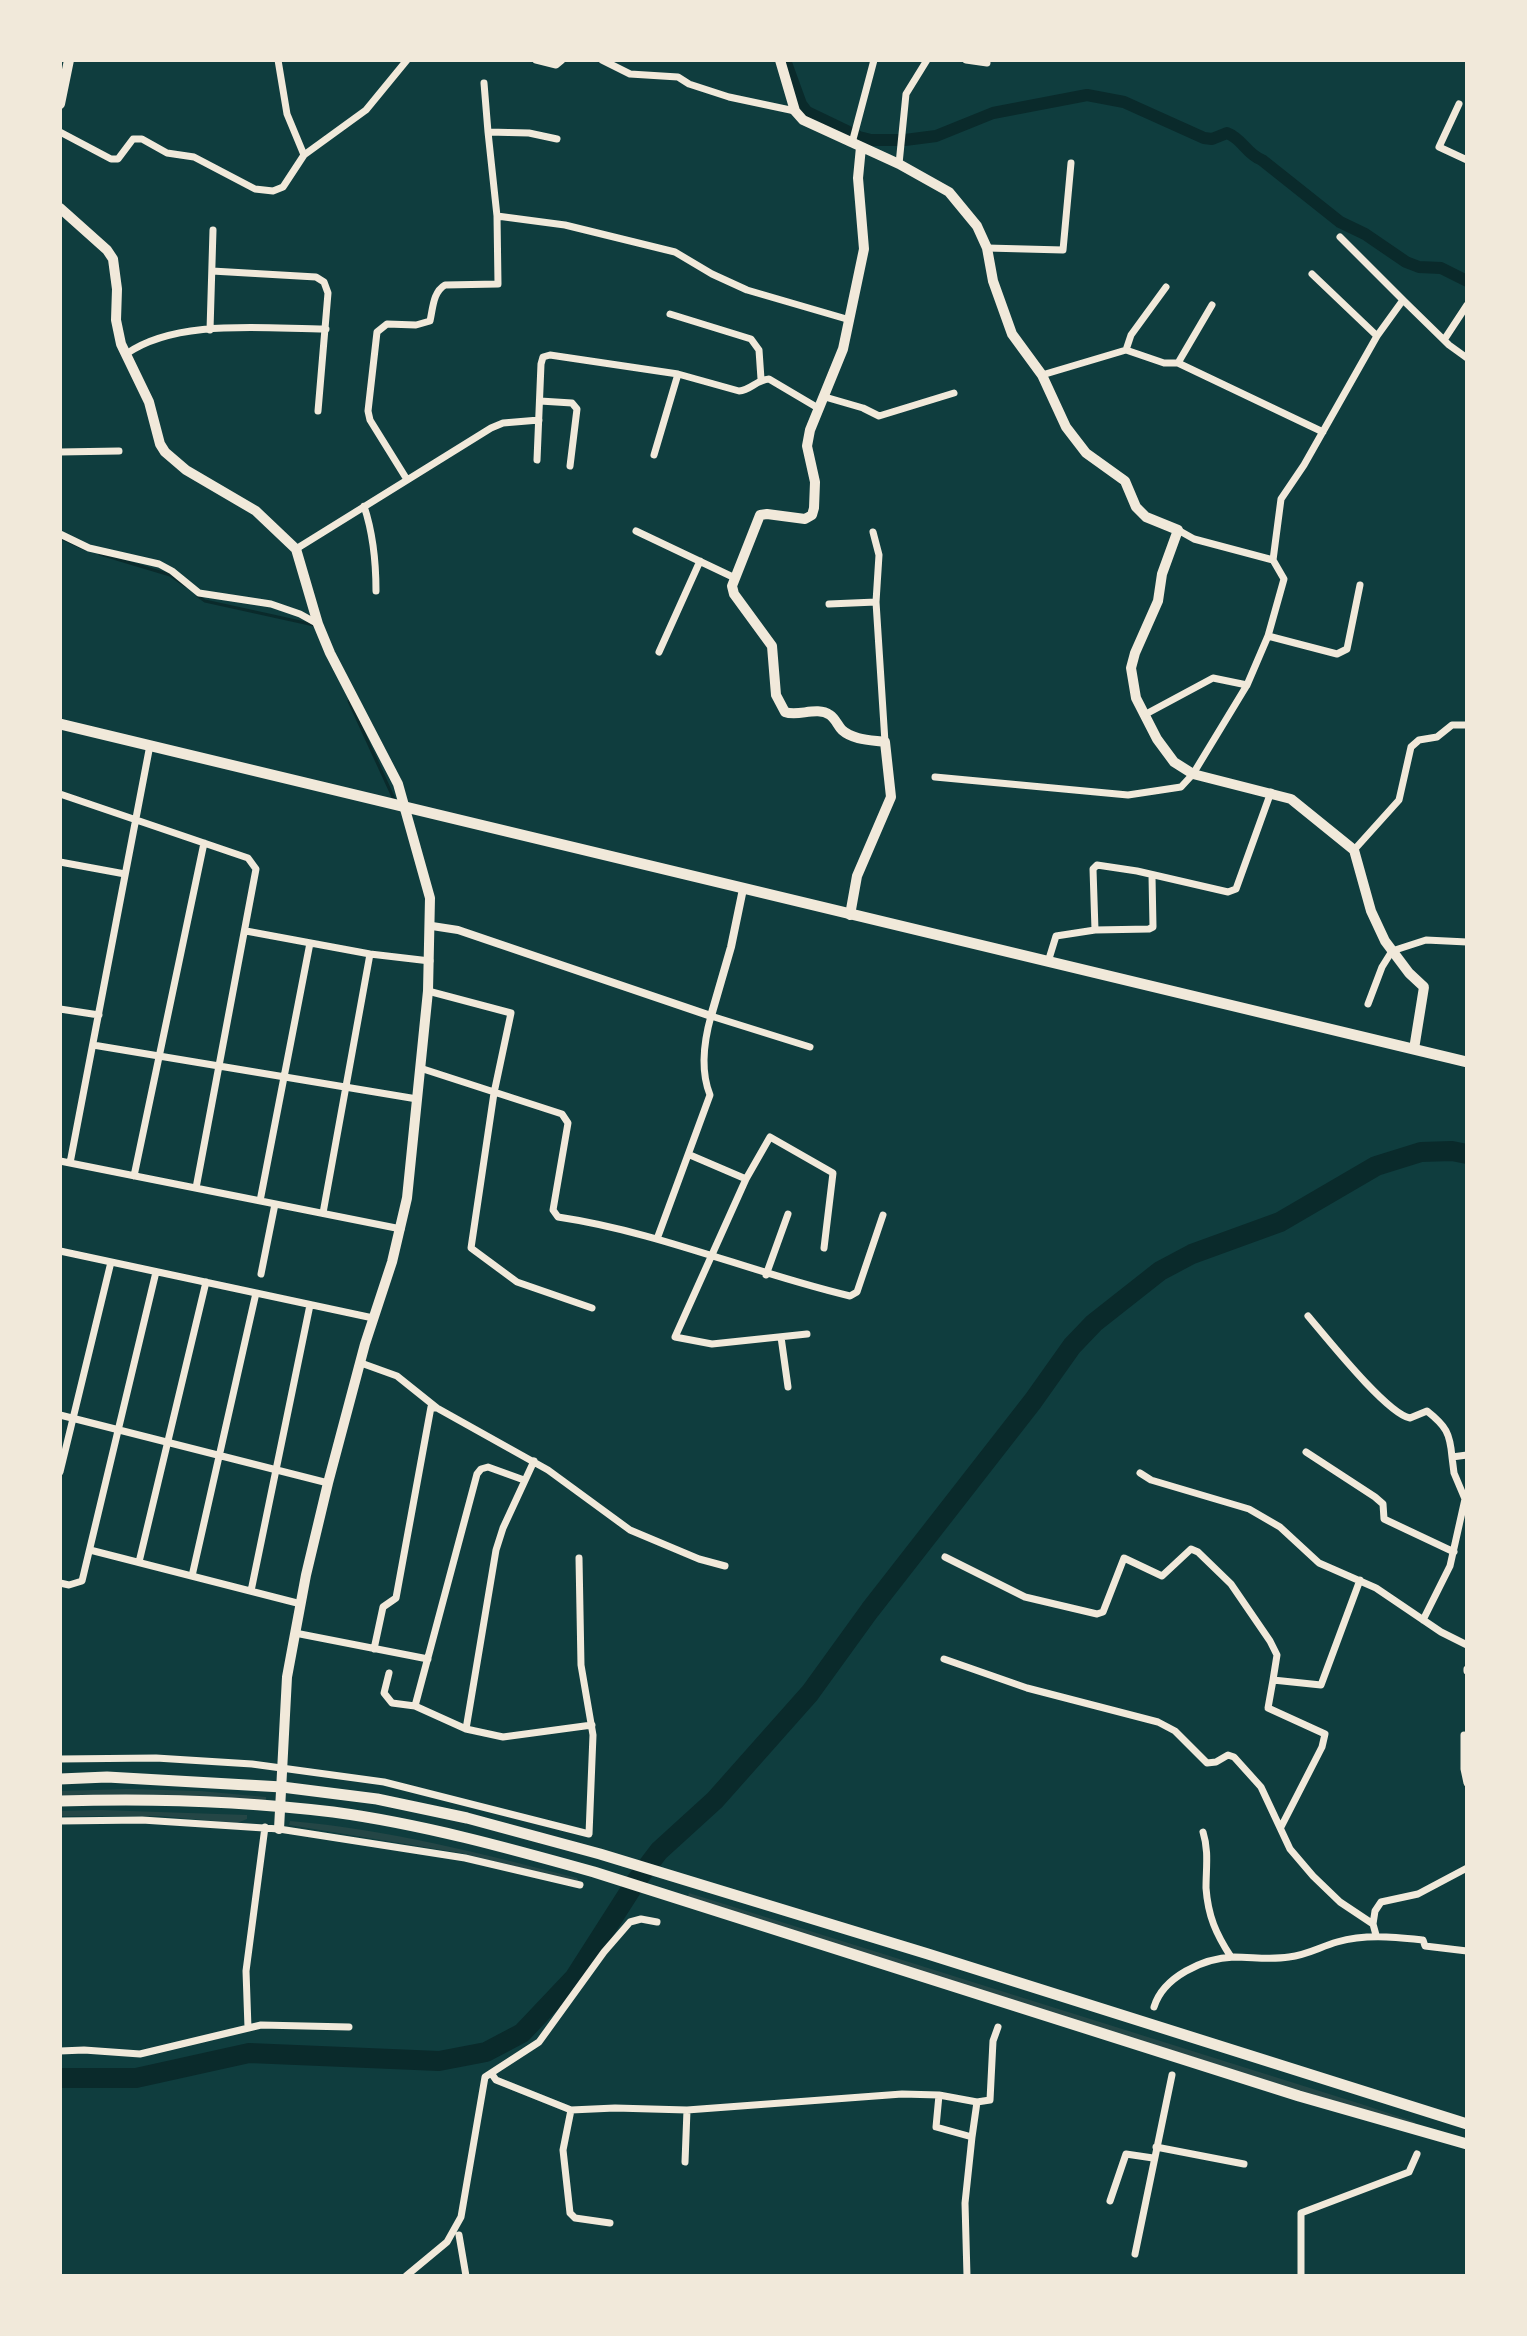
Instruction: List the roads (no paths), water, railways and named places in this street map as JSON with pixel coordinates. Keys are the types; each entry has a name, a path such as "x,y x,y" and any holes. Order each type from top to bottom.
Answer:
{"main road":[{"path":"60,104 69,60"},
{"path":"780,60 795,111 803,120 856,139 949,192 977,226 987,248 993,281 1012,334 1042,375 1066,427 1079,446 1125,481 1136,507 1146,517 1178,530 1162,574 1158,601 1131,668 1136,698 1157,739 1174,762 1193,774 1291,799 1306,808 1354,850 1371,911 1392,951 1425,990 1414,1049"},
{"path":"850,915 857,876 891,797 885,742 857,738 844,732 830,715 821,712 792,715 785,712 776,695 772,646 734,594 732,586 760,515 805,519 812,515 815,482 807,446 810,430 843,349 864,249 856,139"},
{"path":"60,208 113,259 118,332 149,402 165,452 186,470 256,511 296,549 318,624 398,784 428,885 432,926 428,991 401,1229 328,1483 295,1633 284,1714 279,1829"},
{"path":"60,724 1467,1062"},
{"path":"60,1779 107,1777 282,1787 377,1799 455,1815 600,1854 1467,2124"},
{"path":"60,1801 199,1801 280,1807 417,1827 494,1844 679,1898 1232,2075 1467,2144"}],"street":[{"path":"278,60 287,114 304,155"},
{"path":"60,132 111,159 118,159 133,139 142,139 167,153 194,157 255,189 273,191 283,187 304,155 366,110 407,60"},
{"path":"536,60 556,65 562,60"},
{"path":"602,60 630,74 678,77 689,84 729,97 795,111"},
{"path":"856,139 874,60"},
{"path":"899,164 906,94 927,60"},
{"path":"966,60 987,63"},
{"path":"406,478 370,420 368,411 377,332 387,324 416,325 430,321 436,295 445,285 498,284 497,216 484,83"},
{"path":"1459,104 1439,147 1467,160"},
{"path":"488,132 529,133 557,139"},
{"path":"987,248 1063,250 1071,163"},
{"path":"497,216 565,225 675,252 747,290 850,320"},
{"path":"210,330 213,230"},
{"path":"1340,237 1444,340 1467,358"},
{"path":"212,271 316,277 324,282 328,293 318,411"},
{"path":"1312,274 1377,336"},
{"path":"1126,350 1131,335 1166,287"},
{"path":"935,777 1128,795 1181,787 1193,774 1247,685 1268,636 1284,579 1273,560 1281,499 1377,336 1403,300"},
{"path":"1178,363 1212,305"},
{"path":"1444,340 1467,305"},
{"path":"670,314 751,339 759,350 761,379"},
{"path":"126,354 140,344 184,332 326,329"},
{"path":"1042,375 1126,350 1164,363 1178,363 1323,432"},
{"path":"537,460 541,364 543,357 550,355 678,374 739,391 748,390 761,379 769,379 818,408"},
{"path":"654,455 678,374"},
{"path":"825,397 879,416 954,393"},
{"path":"540,401 572,403 577,409 570,466"},
{"path":"296,549 491,428 503,423 539,420"},
{"path":"60,452 119,451"},
{"path":"364,506 369,523 376,591"},
{"path":"1178,530 1194,539 1273,560"},
{"path":"636,531 735,578"},
{"path":"873,532 879,555 876,602 885,742"},
{"path":"60,534 89,548 159,564 199,593 271,604 318,624"},
{"path":"659,652 700,561"},
{"path":"1268,636 1343,653 1347,649 1360,585"},
{"path":"829,604 876,602"},
{"path":"1146,714 1213,678 1247,685"},
{"path":"1354,850 1399,800 1414,742 1437,737 1452,725 1467,725"},
{"path":"70,1163 150,745"},
{"path":"1095,930 1093,869 1097,865 1228,892 1236,889 1271,792"},
{"path":"60,794 248,858 253,863 257,875 196,1188"},
{"path":"134,1176 204,843"},
{"path":"60,862 125,874"},
{"path":"1048,962 1056,936 1153,927 1152,876"},
{"path":"657,1239 710,1095 704,1081 705,1036 731,947 743,889"},
{"path":"432,926 458,930 810,1047"},
{"path":"246,931 370,954 430,961"},
{"path":"1368,1004 1382,967 1392,951 1426,940 1467,942"},
{"path":"260,1201 310,943"},
{"path":"323,1213 370,954"},
{"path":"428,991 511,1013 494,1093 471,1248 517,1282 592,1308"},
{"path":"60,1009 99,1015"},
{"path":"93,1045 417,1099"},
{"path":"420,1068 562,1114 566,1118 568,1123 553,1210 558,1217 713,1254 766,1275 850,1296 857,1292 883,1215"},
{"path":"807,1334 712,1344 675,1337 746,1179 770,1137 833,1173 824,1248"},
{"path":"690,1155 746,1179"},
{"path":"60,1161 401,1229"},
{"path":"261,1274 275,1204"},
{"path":"766,1275 788,1214"},
{"path":"60,1252 373,1318"},
{"path":"60,1472 111,1262"},
{"path":"60,1583 69,1585 82,1581 156,1272"},
{"path":"139,1562 206,1282"},
{"path":"192,1576 256,1293"},
{"path":"251,1591 310,1305"},
{"path":"1308,1316 1358,1374 1401,1414 1410,1418 1427,1411 1450,1436 1454,1473 1465,1499 1450,1566 1423,1620"},
{"path":"781,1337 788,1387"},
{"path":"361,1363 397,1376 437,1408 534,1461 630,1530 699,1559 725,1566"},
{"path":"374,1649 383,1607 396,1598 431,1407 437,1408"},
{"path":"60,1415 328,1483"},
{"path":"1306,1452 1375,1497 1383,1504 1384,1519 1454,1552"},
{"path":"1452,1457 1467,1455"},
{"path":"466,1729 496,1550 534,1461"},
{"path":"415,1706 477,1474 488,1467 524,1480"},
{"path":"1140,1473 1151,1480 1249,1509 1280,1527 1319,1563 1360,1580 1467,1645"},
{"path":"945,1557 1025,1597 1097,1614 1103,1612 1124,1558 1162,1576 1185,1552 1191,1549 1198,1552 1237,1590 1277,1655 1268,1708 1325,1734 1322,1747 1281,1827"},
{"path":"90,1550 301,1604"},
{"path":"60,1759 156,1758 283,1768 384,1782 589,1834 592,1725 581,1665 579,1558"},
{"path":"1273,1680 1321,1685 1360,1580"},
{"path":"295,1633 428,1659"},
{"path":"944,1659 1027,1688 1158,1722 1175,1731 1207,1763 1228,1755 1234,1757 1261,1787 1290,1849 1340,1902 1373,1924"},
{"path":"389,1673 384,1693 387,1699 398,1706 415,1706 481,1734 514,1737 592,1725"},
{"path":"1464,1735 1467,1783"},
{"path":"60,1821 142,1820 265,1827 465,1858 580,1885"},
{"path":"248,2028 246,1971 265,1827"},
{"path":"1203,1832 1206,1842 1206,1884 1214,1931 1231,1957"},
{"path":"1376,1935 1373,1924 1375,1911 1381,1902 1418,1894 1467,1868"},
{"path":"406,2276 447,2242 461,2217 485,2077 539,2042 604,1952 630,1922 641,1919 657,1922"},
{"path":"1154,2007 1159,1993 1179,1975 1231,1957 1261,1960 1290,1957 1312,1953 1335,1943 1376,1935 1423,1940 1425,1946 1467,1951"},
{"path":"60,2051 140,2054 248,2028 272,2025 349,2027"},
{"path":"491,2073 496,2080 571,2110 687,2110 848,2097 939,2095 977,2102 990,2100 993,2041 998,2027"},
{"path":"1135,2254 1172,2075"},
{"path":"939,2095 936,2127 972,2137"},
{"path":"967,2276 965,2203 977,2102"},
{"path":"571,2110 563,2150 570,2213 575,2218 610,2223"},
{"path":"685,2162 687,2110"},
{"path":"1156,2147 1244,2164"},
{"path":"1110,2201 1126,2154 1153,2158"},
{"path":"1301,2276 1301,2213 1409,2172 1417,2154"},
{"path":"459,2235 466,2276"}],"waterway":[{"path":"785,60 801,104 807,112 871,140 936,136 993,113 1087,95 1124,102 1204,138 1212,139 1227,133 1340,222 1365,234 1406,262 1419,267 1441,268 1467,281"},
{"path":"63,539 85,549"},
{"path":"100,554 170,575 186,586"},
{"path":"198,596 205,601 314,625"},
{"path":"349,701 394,799"},
{"path":"60,2078 136,2078 249,2053 439,2061 486,2052 522,2033 575,1977 659,1851 715,1800 810,1693 1072,1346 1094,1323 1160,1271 1192,1254 1280,1222 1376,1166 1421,1152 1467,1154"}]}
